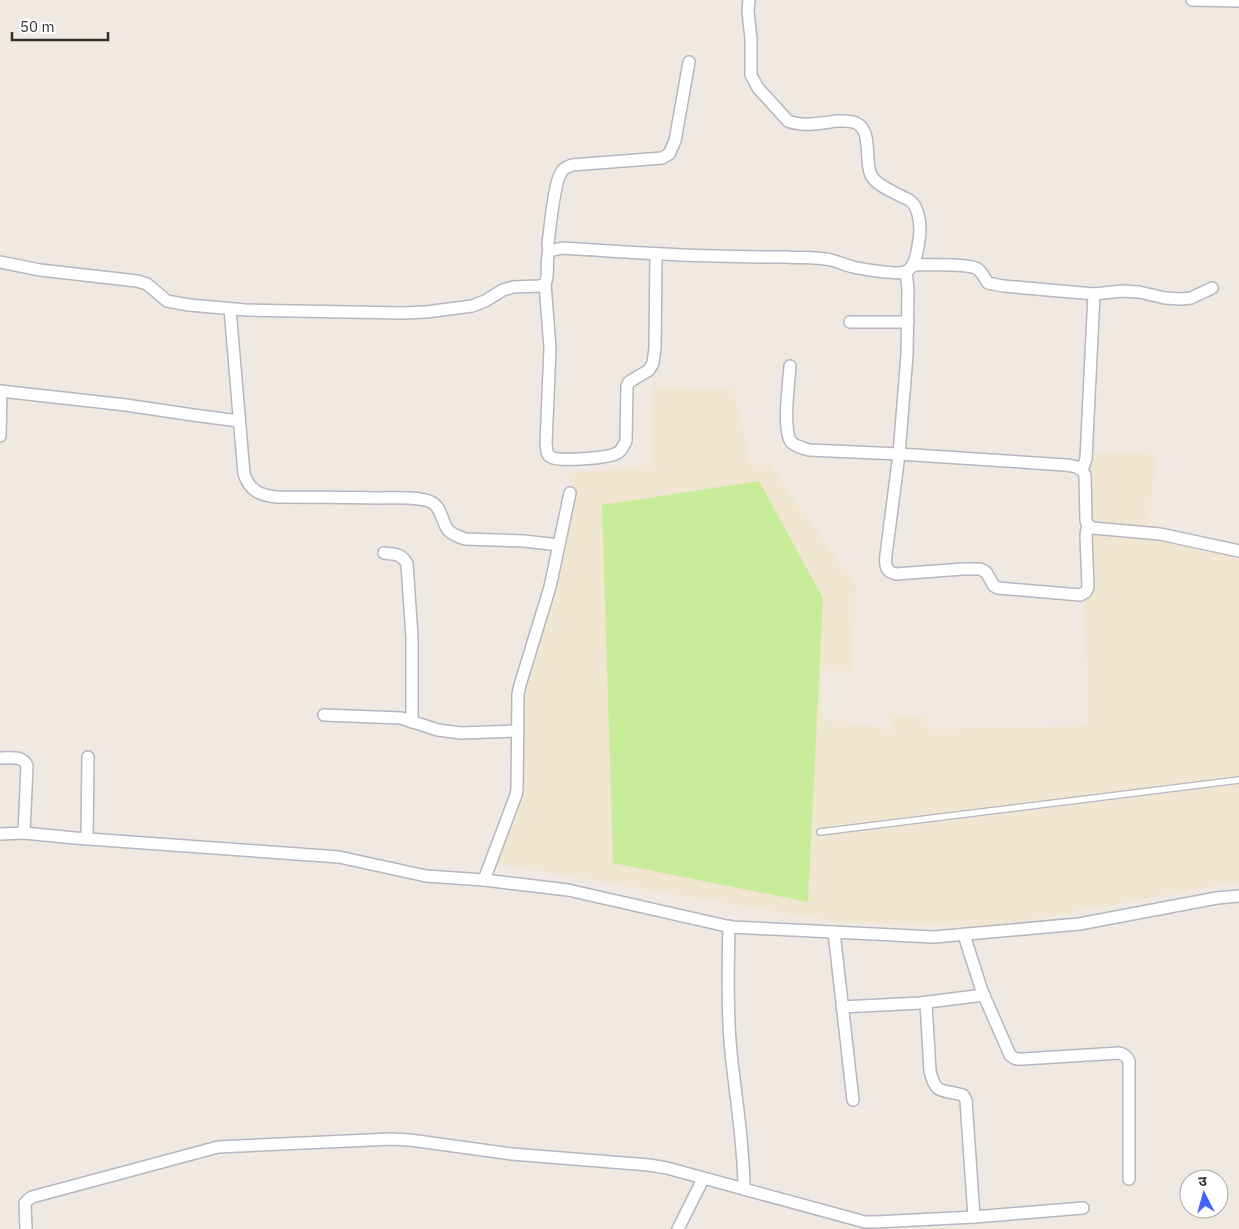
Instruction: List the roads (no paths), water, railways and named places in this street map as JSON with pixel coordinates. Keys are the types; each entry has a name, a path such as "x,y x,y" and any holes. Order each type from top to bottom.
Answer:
{"street":[{"path":"749,0 750,75 754,82 776,109 788,121 794,124 847,121 855,122 861,127 866,136 871,176 877,182 911,201 916,209 919,220 920,230 916,258 909,268 907,355 899,454 885,565 887,569 891,573 896,574 980,569 986,572 994,586 998,588 1084,594 1088,587 1086,535 1088,525 1086,521 1085,475 1082,470 1076,466 1066,465 899,454 809,450 799,448 792,443 786,425 790,366"},
{"path":"1192,0 1239,1"},
{"path":"656,254 655,348 653,364 649,370 629,382 627,386 626,441 622,449 610,456 559,460 551,457 547,454 546,435 550,348 545,284 548,278 547,256 555,191 560,172 572,165 662,158 669,154 675,141 689,62"},
{"path":"549,251 562,248 656,254 807,258 829,260 858,268 896,273 909,268 965,266 976,268 982,273 988,283 1003,286 1094,294 1122,291 1139,292 1165,298 1181,299 1191,298 1212,288"},
{"path":"0,262 40,270 137,281 147,284 167,301 230,309 371,313 426,312 472,306 485,301 503,290 513,287 545,284"},
{"path":"1082,470 1086,458 1094,294"},
{"path":"230,309 244,474 247,482 254,490 266,496 422,500 432,502 437,507 442,521 449,532 457,537 559,545"},
{"path":"850,322 908,322"},
{"path":"0,436 0,391 126,405 239,421"},
{"path":"484,880 516,795 518,770 518,694 550,587 570,493"},
{"path":"1088,525 1093,528 1160,534 1239,551"},
{"path":"384,553 399,555 404,558 407,564 412,637 412,722"},
{"path":"324,715 401,718 438,730 460,733 518,731"},
{"path":"86,839 88,757"},
{"path":"0,758 20,758 25,762 24,833"},
{"path":"0,834 24,833 339,857 426,876 484,880 568,890 728,926 834,932 934,937 964,935 1079,924 1217,898 1239,896"},
{"path":"728,926 730,1040 742,1143 744,1189"},
{"path":"834,932 853,1100"},
{"path":"964,935 984,995 1010,1055 1014,1058 1119,1053 1127,1057 1129,1061 1129,1179"},
{"path":"842,1007 926,1003 984,995"},
{"path":"926,1003 930,1071 933,1082 942,1091 963,1095 966,1100 974,1217"},
{"path":"26,1229 25,1203 32,1197 208,1149 227,1146 402,1139 512,1154 667,1168 865,1222 974,1217 1083,1208"},
{"path":"678,1229 703,1179"}],"lane":[{"path":"820,832 1239,780"}]}
